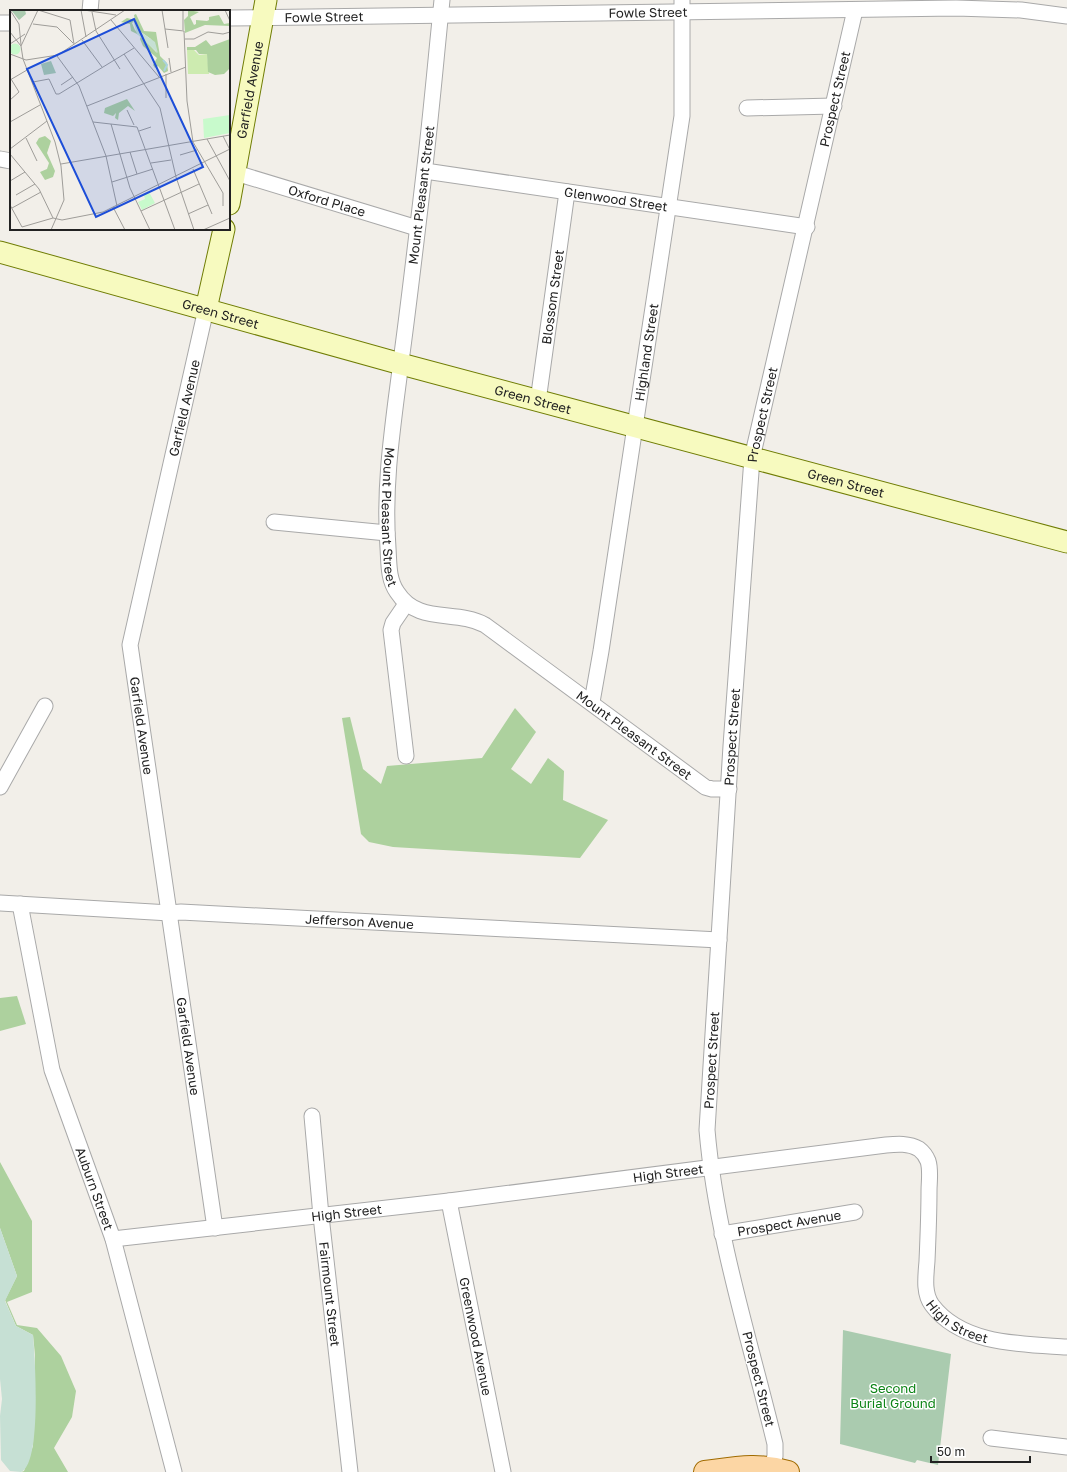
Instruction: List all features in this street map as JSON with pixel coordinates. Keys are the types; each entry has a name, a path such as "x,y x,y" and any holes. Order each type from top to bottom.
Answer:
{"main road":[{"path":"705,1472 755,1466 780,1470"}],"street":[{"path":"90,10 91,0"},
{"name":"Mount Pleasant Street","path":"442,0 424,171 387,477 387,533 391,580 397,593 406,604 414,609 428,614 463,617 481,623 592,702 705,787 712,789 729,789"},
{"name":"Fowle Street","path":"230,18 265,8 441,16 682,6 855,10 889,5 992,8 1067,16"},
{"name":"Highland Street","path":"592,702 683,108 682,6"},
{"name":"Garfield Avenue","path":"230,200 265,8"},
{"name":"Prospect Street","path":"780,1470 775,1456 775,1444 722,1234 709,1167 707,1130 752,458 855,10"},
{"path":"0,23 10,22"},
{"path":"747,108 834,106"},
{"path":"0,159 10,161"},
{"name":"Glenwood Street","path":"424,171 806,227"},
{"name":"Oxford Place","path":"236,173 417,228"},
{"name":"Blossom Street","path":"538,401 567,192"},
{"name":"Garfield Avenue","path":"215,1228 130,645 224,230"},
{"name":"Green Street","path":"0,252 401,364 1067,542"},
{"path":"274,522 387,533"},
{"path":"406,604 391,628 406,756"},
{"path":"0,787 45,706"},
{"name":"Jefferson Avenue","path":"0,903 170,913 181,912 719,940"},
{"name":"Auburn Street","path":"20,904 52,1070 113,1239 174,1472"},
{"name":"Fairmount Street","path":"312,1116 321,1216 350,1472"},
{"name":"High Street","path":"113,1239 449,1202 709,1167 886,1145 905,1144 916,1148 927,1158 930,1168 926,1285 928,1297 932,1305 953,1323 980,1336 1004,1342 1067,1347"},
{"name":"Greenwood Avenue","path":"449,1202 503,1472"},
{"name":"Prospect Avenue","path":"722,1234 855,1212"},
{"path":"991,1438 1067,1447"}],"green space":[{"path":"515,708 536,732 511,769 531,784 548,758 564,771 563,800 608,820 580,858 393,847 369,842 361,834 342,718 350,717 363,769 381,784 387,766 482,758"},
{"path":"17,996 26,1024 0,1031 0,998"},
{"path":"0,1162 32,1221 32,1292 7,1302 17,1325 37,1328 61,1356 76,1391 72,1417 54,1448 68,1472 21,1472 24,1471 33,1446 35,1355 33,1335 16,1326 5,1300 17,1276 0,1228"},
{"path":"0,1228 17,1276 5,1301 16,1326 33,1335 36,1386 35,1431 28,1465 21,1472 10,1471 1,1460 0,1416 2,1399 0,1379"},
{"name":"Second Burial Ground","path":"843,1330 951,1354 938,1465 917,1460 915,1463 840,1444"}]}
